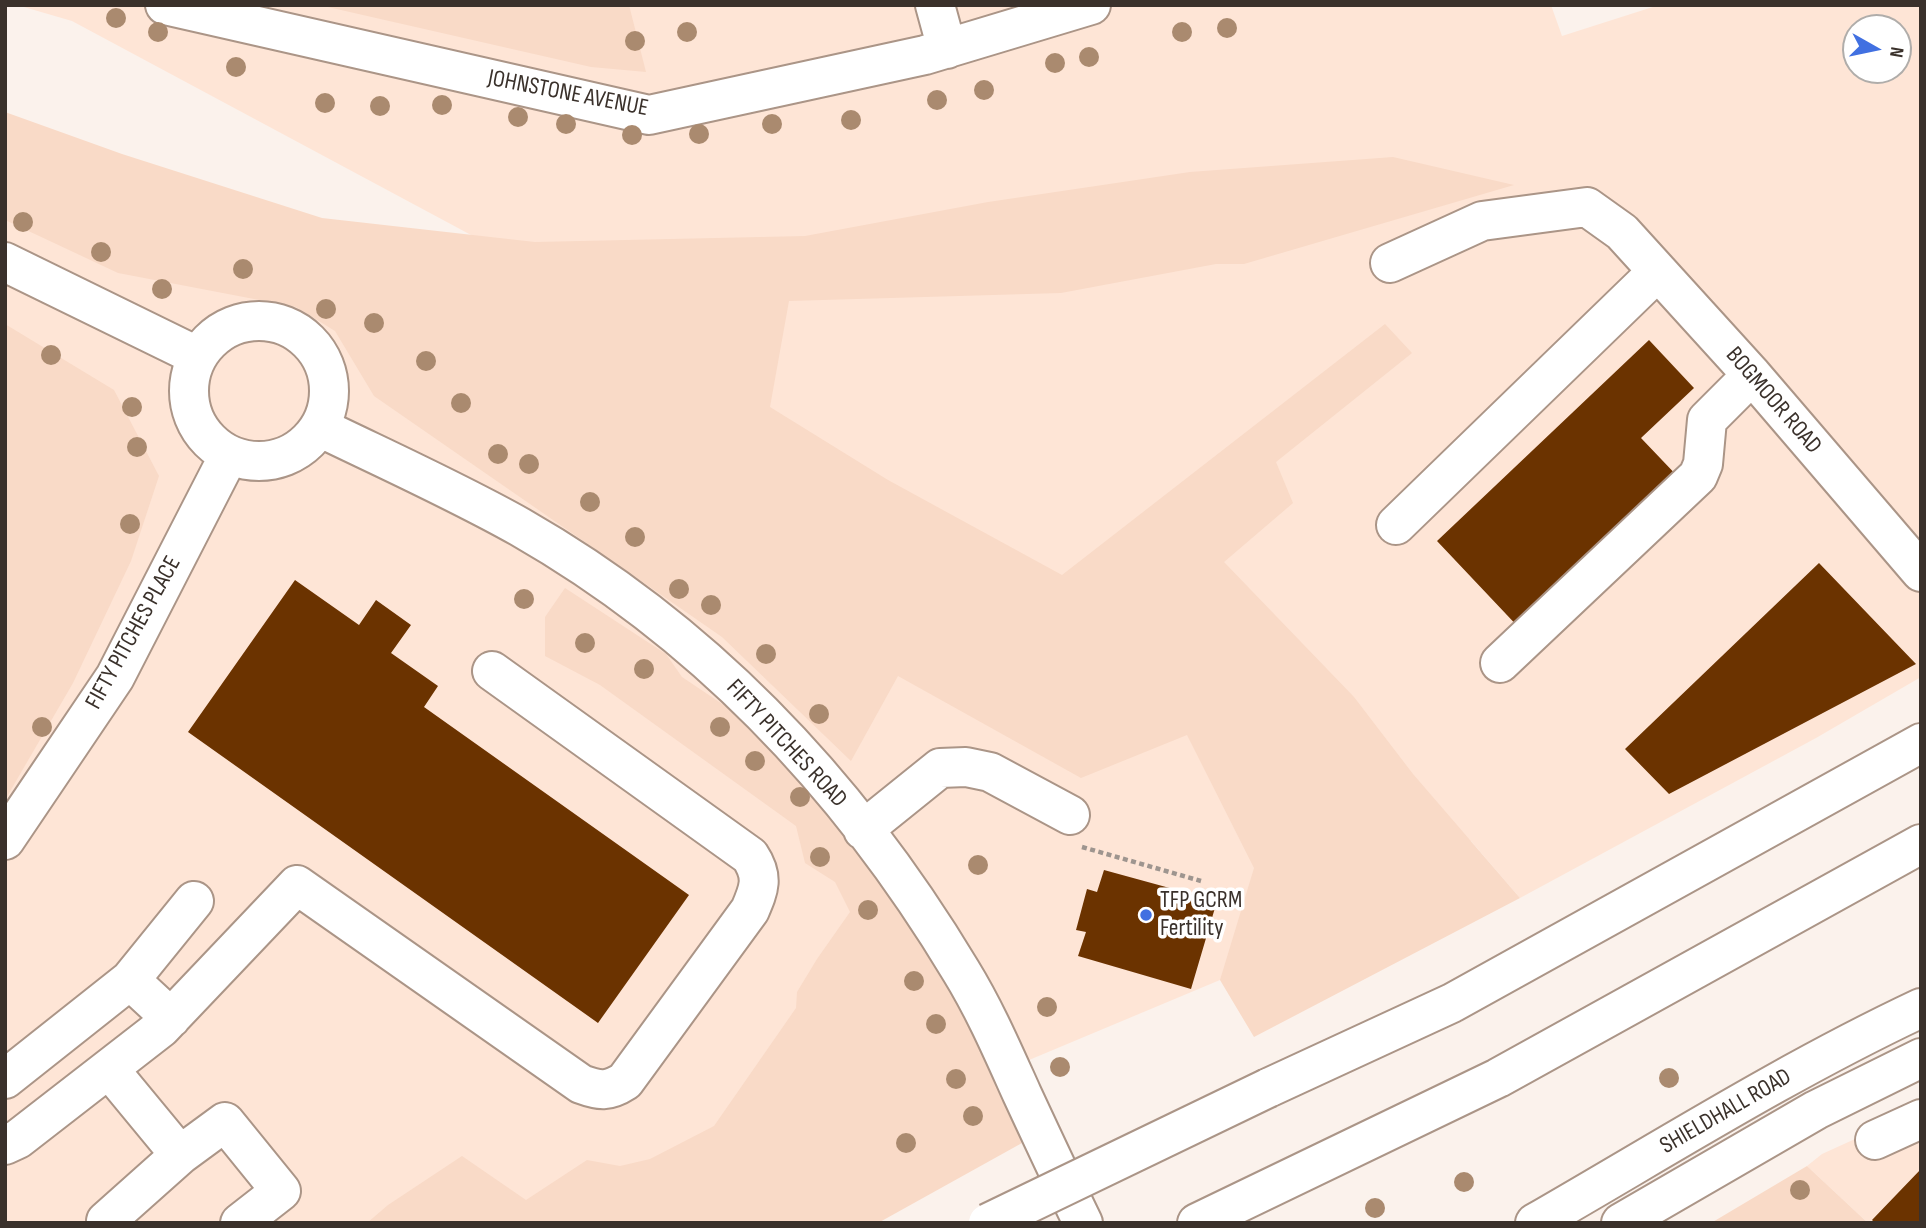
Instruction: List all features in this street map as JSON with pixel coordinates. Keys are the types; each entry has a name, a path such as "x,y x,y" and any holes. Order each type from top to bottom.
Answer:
{"main road":[{"name":"JOHNSTONE AVENUE","path":"165,5 649,115 947,49 1091,5"},
{"path":"935,5 947,49"},
{"name":"BOGMOOR ROAD","path":"1390,263 1482,221 1587,207 1622,232 1752,374 1921,572"},
{"path":"5,261 197,356"},
{"path":"1396,525 1657,272"},
{"path":"241,322 276,322 308,341 319,354 329,392 321,428 300,450 267,462 229,455 201,430 189,398 190,378 197,356 212,337 241,322"},
{"path":"1500,663 1698,476 1703,464 1707,420 1752,374"},
{"name":"FIFTY PITCHES ROAD","path":"321,428 520,527 628,598 687,642 743,693 823,777 898,874 962,973 993,1030 1083,1223"},
{"name":"FIFTY PITCHES PLACE","path":"5,840 115,677 229,455"},
{"path":"5,1145 18,1139 171,1018 296,885 581,1084 598,1090 614,1087 625,1081 750,910 759,889 758,867 750,856 492,671"},
{"path":"988,1223 1452,1003 1921,743"},
{"path":"863,830 940,768 966,767 990,772 1075,831"},
{"path":"1197,1223 1498,1078 1921,844"},
{"path":"5,1079 130,980 194,901"},
{"path":"130,980 171,1018"},
{"name":"SHIELDHALL ROAD","path":"1535,1223 1857,1038 1921,1008"},
{"name":"SHIELDHALL ROAD","path":"1621,1223 1816,1110 1921,1058"},
{"path":"109,1069 180,1156"},
{"path":"1875,1140 1921,1119"},
{"path":"107,1223 106,1221 180,1156 225,1122 281,1191 240,1223"}],"path":[{"path":"1075,831 1201,881"}],"shaded area":[{"path":"17,5 1551,5 1562,36 1659,5 1921,5 1921,677 1816,738 1520,898 1471,841 1220,980 640,1223 5,1223 5,135 419,272 527,265 72,21"},
{"path":"319,5 629,5 646,72 591,67"},
{"path":"5,112 122,154 322,218 535,242 805,236 988,202 1190,172 1393,157 1514,185 1244,264 1216,264 1061,293 789,301 770,407 888,480 1062,575 1385,324 1412,353 1276,462 1293,503 1224,562 1354,697 1413,774 1520,898 1254,1037 1220,980 1254,868 1187,735 1081,778 898,676 851,761 722,637 374,396 335,331 296,307 118,273 5,220"},
{"path":"5,324 114,390 159,476 131,561 73,683 5,800"},
{"path":"565,588 666,654 682,677 773,738 862,848 982,1032 1022,1143 878,1223 367,1223 388,1205 462,1156 526,1200 587,1160 620,1166 650,1159 714,1126 796,1008 797,992 850,912 835,882 805,863 796,826 600,685 545,656 545,617"},
{"path":"1921,1109 1921,1223 1868,1223 1807,1166 1822,1154"},
{"path":"1807,1166 1868,1223 1711,1223"}],"building":[{"path":"1649,340 1694,388 1641,438 1682,481 1523,632 1437,541"},
{"path":"1819,563 1916,664 1669,794 1625,749"},
{"path":"295,580 359,625 376,600 411,625 391,653 438,686 424,707 689,895 598,1023 188,732"},
{"name":"TFP GCRM Fertility","path":"1104,870 1217,901 1191,989 1078,956 1086,932 1076,930 1087,889 1097,892"},
{"path":"1921,1169 1921,1223 1875,1223 1872,1220"}],"place":[{"name":"TFP GCRM Fertility","path":"1146,915"}]}
